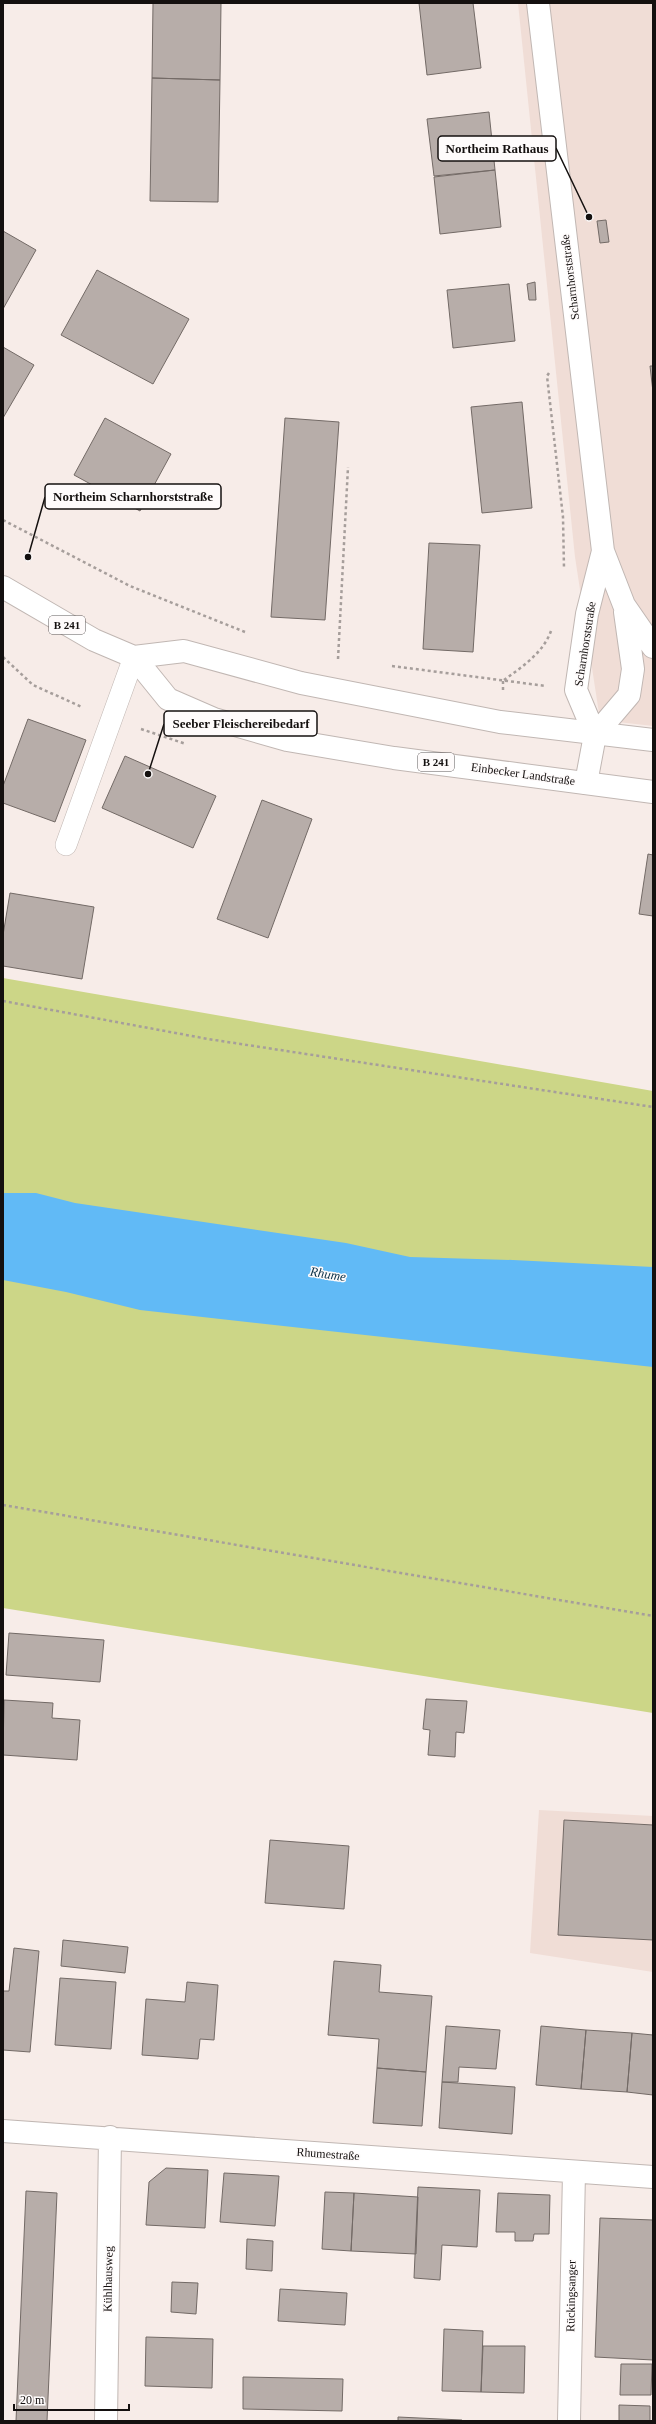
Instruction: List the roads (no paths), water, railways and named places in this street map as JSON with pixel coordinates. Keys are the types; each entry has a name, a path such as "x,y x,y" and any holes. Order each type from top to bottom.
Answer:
{"street":[{"name":"Scharnhorststraße","path":"538,3 603,550 624,605 633,668 629,695 595,735 586,783"},
{"name":"Scharnhorststraße","path":"595,735 576,690 587,614 603,550"},
{"name":"Einbecker Landstraße","path":"3,587 94,640 134,657 168,699 214,719 287,740 394,758 653,792"},
{"name":"Scharnhorststraße","path":"624,605 653,647"},
{"name":"Einbecker Landstraße","path":"134,657 184,651 301,683 500,722 595,735 653,740"},
{"name":"Rhumestraße","path":"3,2131 110,2137 653,2177"},
{"name":"Kühlhausweg","path":"106,2421 110,2137"},
{"name":"Rückingsanger","path":"569,2421 574,2172"}],"lane":[{"path":"66,845 134,657"}],"water":[{"name":"Rhume","path":"3,1193 36,1193 75,1203 346,1243 410,1257 513,1260 653,1267 653,1367 140,1310 66,1292 3,1280"}],"place":[{"name":"Northeim Rathaus","path":"589,217"},
{"name":"Northeim Scharnhorststraße","path":"28,557"},
{"name":"Seeber Fleischereibedarf","path":"148,774"}]}
